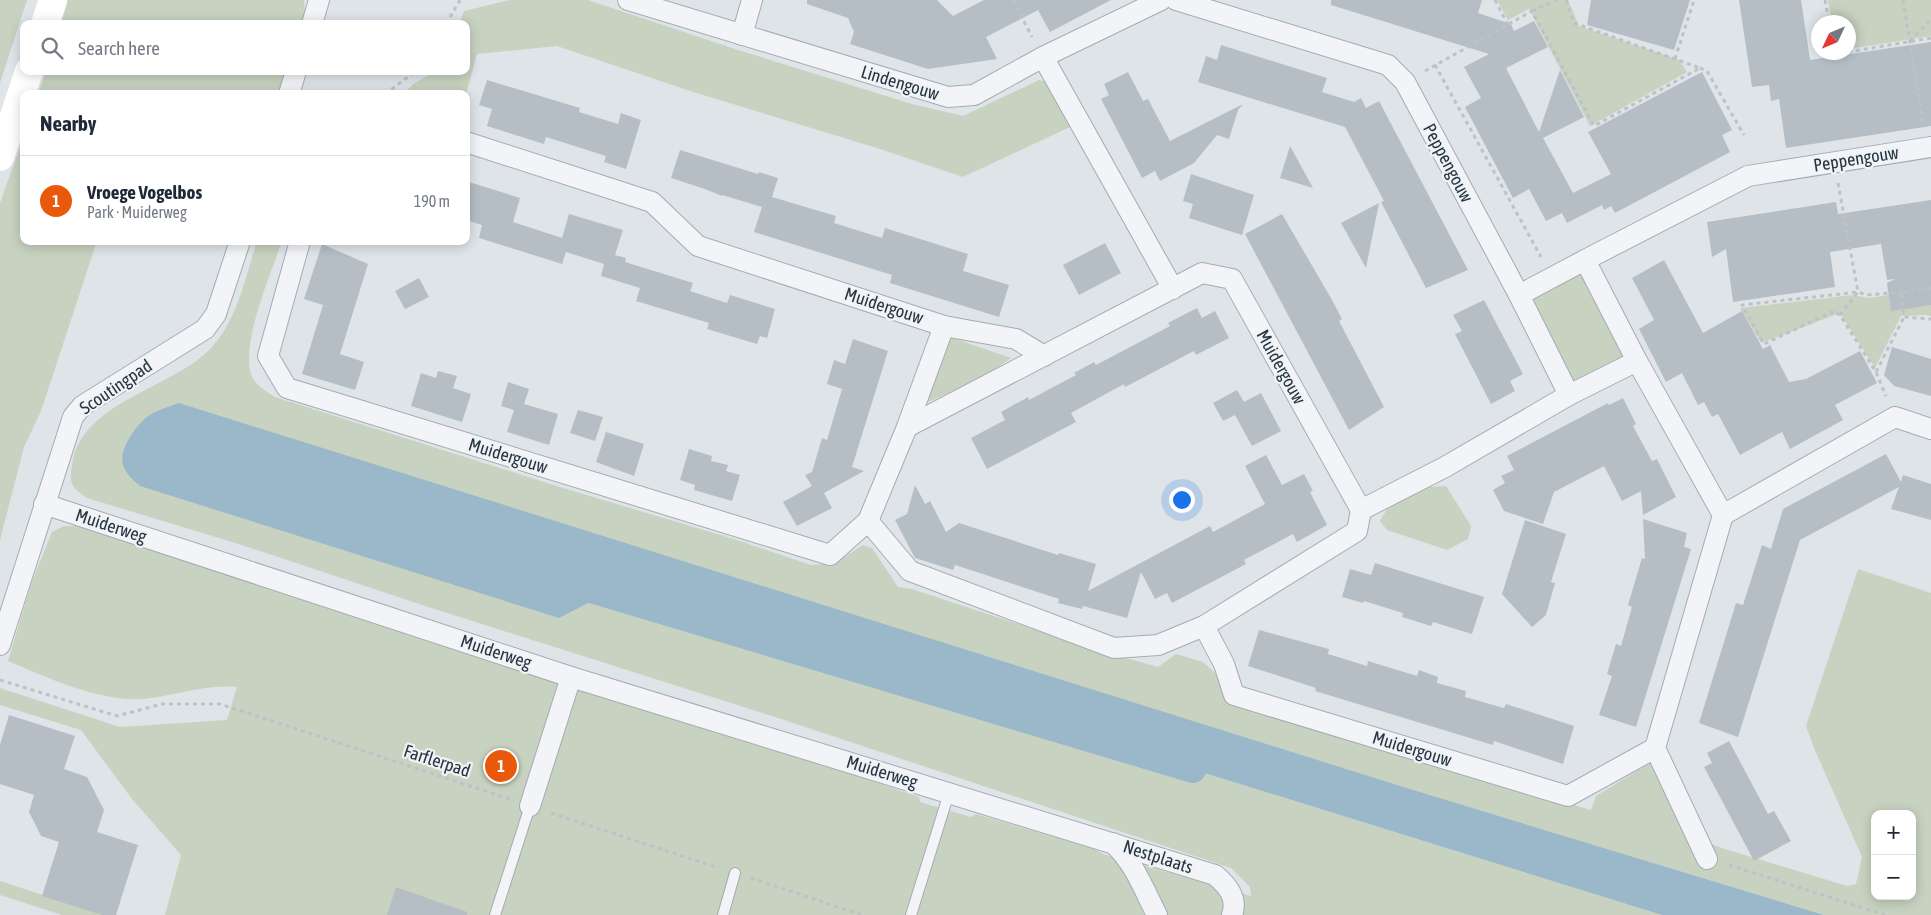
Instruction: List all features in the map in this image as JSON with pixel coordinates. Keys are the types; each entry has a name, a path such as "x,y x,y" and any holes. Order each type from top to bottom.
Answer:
{"main road":[{"path":"46,20 53,0"},
{"path":"23,90 28,75"},
{"path":"0,158 20,98"}],"street":[{"path":"313,20 319,0"},
{"name":"Lindengouw","path":"628,0 948,97 974,95 1043,58 1161,0"},
{"path":"742,35 752,0"},
{"name":"Peppengouw","path":"1176,0 1388,65 1405,82 1519,295 1569,395"},
{"path":"1043,58 1173,289"},
{"path":"290,90 295,75"},
{"name":"Muidergouw","path":"470,143 652,202 698,246 944,326 1016,339 1044,356"},
{"name":"Peppengouw","path":"1585,260 1748,176 1929,147"},
{"name":"Scoutingpad","path":"0,644 73,417 82,406 205,329 216,314 239,245"},
{"name":"Muidergouw","path":"299,245 268,356 287,388 830,555 868,521 907,427 944,326"},
{"path":"1519,295 1585,260 1637,361 1723,515"},
{"name":"Muidergouw","path":"907,427 1202,273 1232,279 1361,510"},
{"path":"868,521 910,571 1114,648 1158,645 1204,626 1357,531 1361,510 1445,467 1569,395 1637,361"},
{"path":"1707,858 1655,748 1723,515 1895,417 1931,429"},
{"name":"Muiderweg","path":"44,504 571,677 1111,842"},
{"name":"Muidergouw","path":"1204,626 1224,664 1234,696 1568,796 1655,748"},
{"path":"530,806 571,677"},
{"name":"Nestplaats","path":"1111,842 1123,852 1133,867 1157,915"},
{"name":"Nestplaats","path":"1111,842 1215,875 1228,886 1232,894 1234,903 1232,915"}],"lane":[{"path":"911,915 949,793"},
{"path":"495,915 530,806"},
{"path":"723,915 735,873"}],"path":[{"path":"448,20 460,0"},
{"path":"1012,0 1043,58"},
{"path":"1494,0 1508,25"},
{"path":"1405,82 1532,11 1557,0"},
{"path":"1566,0 1574,23 1708,71 1744,135"},
{"path":"1675,59 1694,0"},
{"path":"1825,0 1827,15"},
{"path":"1903,0 1929,147"},
{"path":"1532,11 1594,126 1700,68"},
{"path":"1910,42 1931,19"},
{"path":"1856,51 1931,38"},
{"path":"1435,65 1553,277"},
{"path":"390,90 411,75"},
{"path":"1835,162 1858,292 1840,315"},
{"path":"1895,417 1876,372 1840,315 1834,310 1764,344 1742,305 1858,292 1867,295 1931,288"},
{"path":"1876,372 1904,317 1901,292"},
{"path":"1904,317 1931,319"},
{"name":"Farflerpad","path":"0,680 117,716 162,704 220,704 862,915"},
{"path":"1707,858 1885,915"}],"green space":[{"path":"0,0 27,0 20,20 0,83"},
{"path":"68,0 304,0 305,13 303,20 62,20"},
{"path":"510,0 588,0 738,50 912,104 963,116 1039,80 1047,82 1070,127 963,177 877,148 690,91 557,46 477,54 467,90 408,90 413,84 429,75 470,75 470,20 461,20 464,11"},
{"path":"1497,0 1568,0 1579,26 1679,60 1687,72 1590,126 1529,9 1508,20"},
{"path":"1828,0 1931,0 1931,36 1856,48 1856,15 1831,15"},
{"path":"45,75 285,75 280,90 39,90"},
{"path":"20,147 20,245 96,245 41,411 24,447 0,540 0,203"},
{"path":"256,245 281,245 264,291 252,332 249,351 250,368 254,380 275,397 563,488 734,539 811,565 835,563 863,545 872,548 898,587 912,589 1094,649 1158,667 1176,654 1203,662 1214,672 1229,695 1481,777 1591,810 1596,796 1651,762 1658,770 1685,835 1847,886 1856,884 1862,857 1806,726 1858,569 1931,593 1931,915 1824,915 1407,788 612,540 559,618 608,593 692,614 1662,915 165,915 181,855 132,799 81,730 0,705 0,688 120,727 227,720 237,687 213,687 155,698 126,699 109,697 74,688 8,661 31,584 52,532 64,526 80,526 794,754 919,797 920,802 971,817 976,814 1094,849 1103,854 1251,896 1250,887 1231,868 781,719 419,604 242,545 87,498 77,491 71,481 72,465 79,443 92,425 131,398 175,375 211,348 228,324 240,298"},
{"path":"1580,272 1624,356 1573,382 1530,299"},
{"path":"1931,289 1931,316 1901,316 1875,368 1840,313 1761,343 1740,308 1853,295 1868,298"},
{"path":"950,337 1011,358 985,376 926,403"},
{"path":"1446,486 1471,526 1468,539 1447,550 1387,530 1380,521 1387,509 1427,487"},
{"path":"0,881 104,915 62,915 0,895"}],"water":[{"path":"179,403 1407,788 1824,915 1662,915 692,614 608,593 559,618 140,486 132,479 123,465 122,458 127,443 136,428 147,417 159,410"}],"building":[{"path":"807,0 937,0 953,16 984,0 1111,0 1050,32 1038,10 986,37 997,59 928,69 850,44 854,32 848,18 807,4"},
{"path":"1331,0 1482,0 1478,13 1511,24 1514,31 1534,21 1548,47 1506,68 1539,132 1560,70 1584,117 1543,138 1573,193 1611,174 1588,132 1702,72 1732,130 1722,135 1730,152 1615,213 1611,206 1604,210 1602,205 1567,223 1562,213 1546,221 1529,189 1513,198 1465,107 1481,98 1464,67 1489,54 1331,5"},
{"path":"1591,0 1690,0 1674,50 1587,25"},
{"path":"1739,0 1801,0 1810,60 1856,60 1856,53 1931,42 1931,126 1786,148 1779,99 1771,101 1769,85 1752,87"},
{"path":"1221,45 1327,78 1322,92 1354,102 1361,98 1366,108 1379,101 1468,270 1426,288 1381,202 1384,201 1345,127 1198,82 1206,56 1217,60"},
{"path":"1128,72 1143,101 1148,99 1170,141 1243,104 1238,110 1229,139 1217,135 1194,163 1160,181 1155,171 1142,178 1101,99 1109,95 1104,84"},
{"path":"487,80 580,108 579,112 618,124 621,113 641,120 626,169 604,162 606,156 546,137 544,144 487,126 492,109 479,105"},
{"path":"1290,146 1313,188 1280,178"},
{"path":"680,150 758,174 759,172 778,178 772,197 836,216 834,223 882,238 885,228 968,254 963,271 1009,285 999,317 890,283 892,275 754,232 762,207 722,196 671,178"},
{"path":"1191,174 1254,195 1242,235 1189,218 1193,204 1183,201"},
{"path":"470,182 520,198 513,222 562,238 569,214 623,230 615,255 626,258 625,262 693,283 690,291 727,303 730,295 775,309 767,338 760,336 757,344 707,329 709,323 636,301 640,288 601,276 604,264 566,252 562,264 479,238 482,225 470,221"},
{"path":"1931,200 1931,305 1891,311 1887,283 1895,279 1887,280 1881,244 1830,252 1835,287 1733,302 1726,249 1712,257 1707,222 1836,202 1838,214"},
{"path":"1379,203 1366,268 1341,223"},
{"path":"1282,214 1332,300 1342,319 1339,321 1384,407 1349,430 1245,234"},
{"path":"1105,243 1121,273 1079,295 1063,265"},
{"path":"322,245 368,264 340,354 364,362 355,390 302,374 323,305 304,299"},
{"path":"1664,260 1703,333 1742,311 1763,349 1770,345 1789,382 1806,379 1860,351 1877,383 1835,405 1843,420 1790,449 1782,432 1740,455 1718,414 1712,417 1704,402 1698,405 1682,373 1666,382 1639,329 1654,320 1632,278"},
{"path":"419,278 429,297 405,309 395,291"},
{"path":"1484,300 1523,374 1510,381 1515,391 1491,404 1455,334 1462,331 1453,315"},
{"path":"1197,308 1202,318 1215,311 1229,338 1196,355 1194,351 1125,387 1124,384 1071,413 1076,422 987,469 971,438 1005,420 1001,412 1028,397 1029,400 1076,375 1074,373 1094,362 1096,365 1170,326 1168,323"},
{"path":"853,339 888,351 852,467 864,471 824,493 832,508 797,526 783,502 812,486 805,475 812,472 822,438 827,440 842,389 827,384 834,360 845,364"},
{"path":"1892,347 1931,359 1931,396 1894,386 1884,375"},
{"path":"438,371 457,376 453,388 471,394 462,422 411,406 421,373 436,378"},
{"path":"508,382 529,389 524,404 558,414 549,445 507,432 514,410 501,406"},
{"path":"1237,390 1244,402 1261,393 1281,431 1252,446 1235,415 1223,421 1213,403"},
{"path":"1623,398 1636,424 1633,426 1652,461 1657,459 1676,497 1643,515 1641,491 1622,501 1604,466 1554,492 1543,524 1504,511 1493,490 1505,483 1501,476 1514,470 1507,456 1608,403 1609,405"},
{"path":"578,410 603,417 595,441 570,433"},
{"path":"606,432 644,444 634,476 596,462"},
{"path":"689,449 712,456 711,461 728,465 726,471 740,475 732,501 694,490 695,485 680,480"},
{"path":"1886,454 1901,482 1903,475 1931,484 1931,520 1891,509 1899,487 1800,540 1738,737 1699,723 1736,603 1743,605 1762,545 1771,549 1783,509"},
{"path":"1266,455 1282,485 1304,474 1313,491 1310,492 1327,525 1297,542 1293,534 1244,560 1246,564 1172,603 1167,593 1155,599 1141,572 1127,618 1083,606 1082,609 1058,603 1059,599 955,565 953,570 915,558 895,520 907,514 915,485 925,504 930,501 946,532 959,523 1058,555 1059,553 1096,564 1088,591 1210,526 1213,532 1265,504 1245,466"},
{"path":"1643,519 1687,533 1684,547 1691,549 1636,727 1599,715 1612,676 1607,674 1616,644 1621,646 1632,607 1628,605 1642,558 1645,559"},
{"path":"1525,520 1566,534 1551,582 1555,583 1546,615 1532,627 1502,594"},
{"path":"1375,563 1484,597 1472,634 1433,622 1431,626 1402,617 1403,613 1364,601 1363,603 1342,597 1350,569 1371,575"},
{"path":"1259,630 1329,649 1328,654 1367,666 1368,661 1417,676 1419,670 1438,677 1437,683 1466,691 1465,697 1504,708 1506,704 1574,726 1563,764 1494,741 1493,745 1315,691 1316,688 1248,666"},
{"path":"9,715 75,736 64,769 87,777 104,810 97,832 138,845 116,915 102,915 42,896 59,842 41,836 29,812 34,795 0,784 0,745"},
{"path":"1729,741 1768,814 1774,811 1791,841 1754,861 1704,767 1712,763 1707,753"},
{"path":"396,887 467,912 467,915 387,915"}],"waterway":[{"path":"571,584 1193,770"}],"place":[{"name":"Vroege Vogelbos","path":"501,766"}]}
